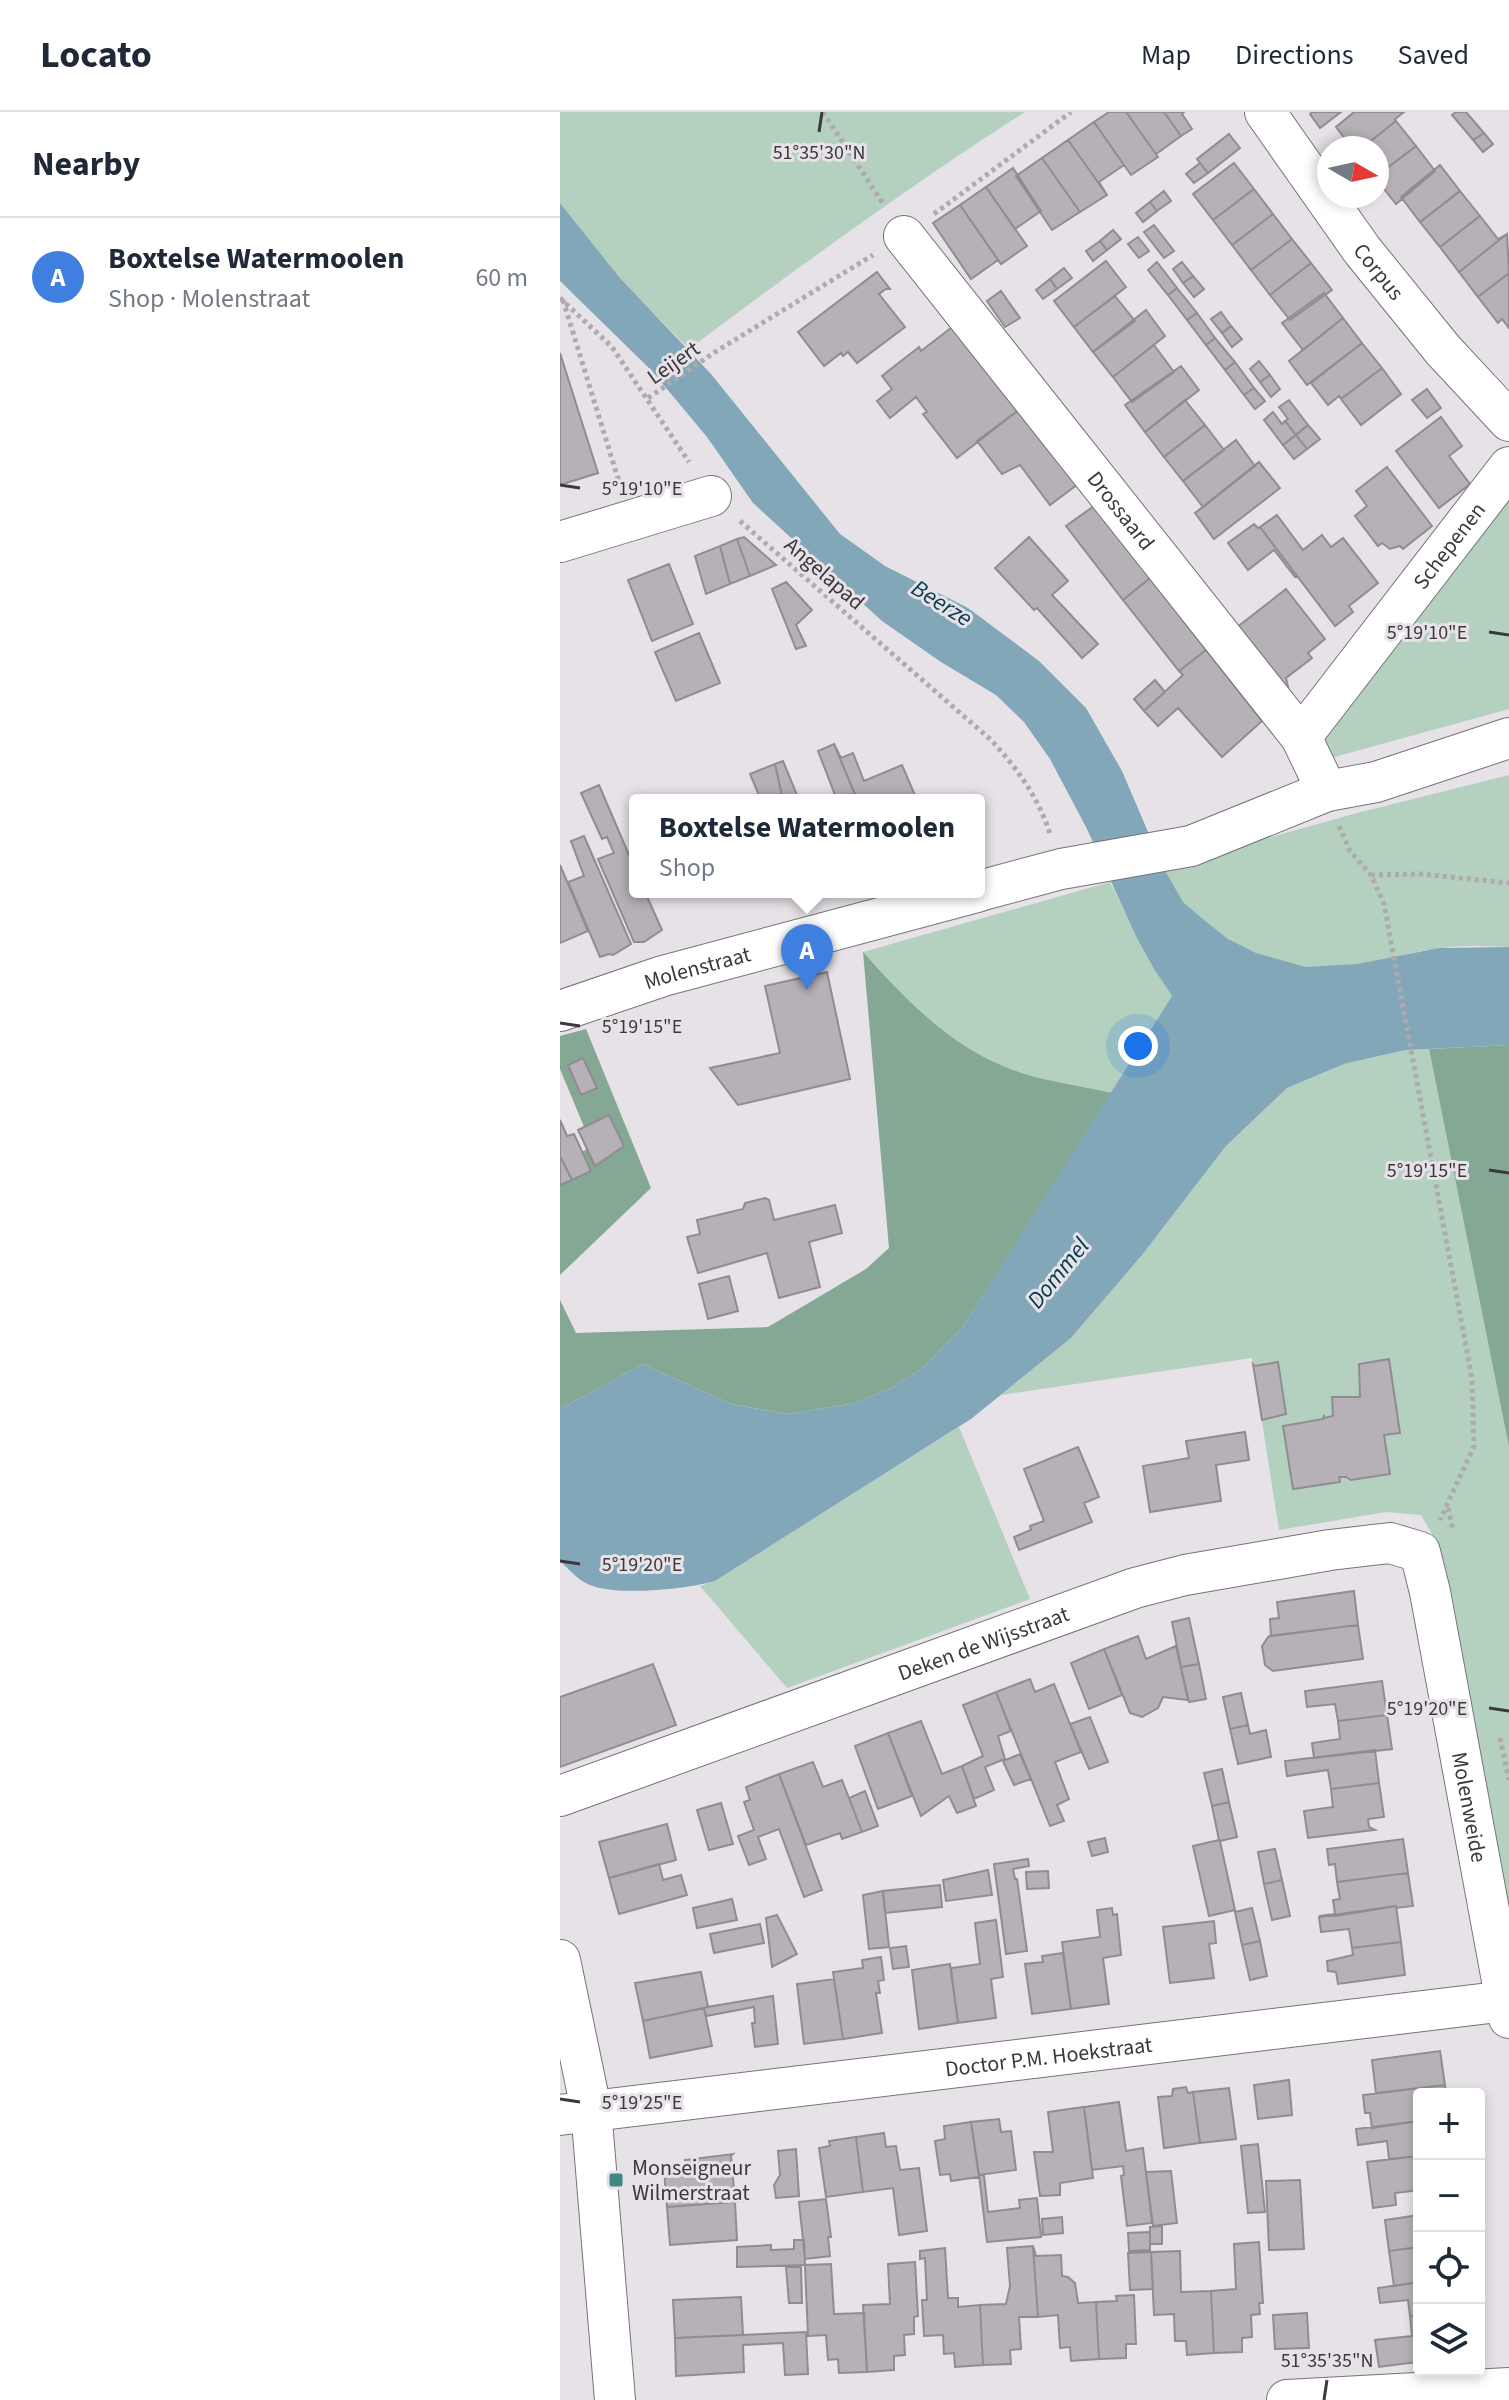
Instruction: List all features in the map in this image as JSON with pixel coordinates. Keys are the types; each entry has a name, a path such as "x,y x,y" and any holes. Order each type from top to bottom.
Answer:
{"street":[{"name":"Corpus","path":"1265,112 1362,250 1443,350 1509,421"},
{"name":"Drossaard","path":"904,236 1301,737 1327,791"},
{"name":"Schepenen","path":"1301,737 1509,467"},
{"path":"560,542 711,496"},
{"name":"Molenstraat","path":"985,890 1061,869 1191,846 1327,791 1376,782 1509,738"},
{"name":"Molenstraat","path":"560,1011 663,976 956,898"},
{"name":"Deken de Wijsstraat","path":"560,1796 1135,1588 1185,1575 1330,1550 1390,1543 1420,1552"},
{"name":"Molenweide","path":"1420,1552 1507,2009"},
{"path":"560,1960 576,2112 615,2400"},
{"name":"Doctor P.M. Hoekstraat","path":"576,2112 1507,2009"},
{"path":"1287,2400 1509,2388"}],"path":[{"path":"823,112 904,236"},
{"name":"Angelapad","path":"561,298 612,347 711,496 990,739 1021,773 1045,820 1061,869"},
{"name":"Angelapad","path":"561,298 631,521"},
{"name":"Leijert","path":"648,399 715,352"},
{"path":"1327,791 1350,851 1371,875 1384,904 1472,1379 1474,1446 1448,1507 1420,1552"},
{"path":"1371,875 1421,874 1509,883"}],"green space":[{"path":"560,112 1025,112 813,257 689,349 618,277 560,203"},
{"path":"1509,486 1509,709 1331,758 1316,731"},
{"path":"1509,775 1509,947 1444,948 1340,966 1291,965 1257,954 1211,927 1181,900 1163,867 1361,812"},
{"path":"1110,882 1154,969 1172,996 1112,1093 1022,1073 975,1052 915,1007 863,952"},
{"path":"863,952 915,1007 975,1052 1022,1073 1112,1093 962,1328 923,1368 891,1388 855,1403 788,1414 731,1404 643,1364 560,1409 560,1300 576,1333 768,1327 866,1269 889,1248"},
{"path":"586,1029 651,1188 560,1275 560,1165 592,1146 560,1069 560,1036"},
{"path":"1509,1045 1509,1447 1429,1049"},
{"path":"1429,1049 1509,1447 1509,1927 1476,1767 1436,1541 1421,1515 1386,1512 1279,1530 1252,1358 1001,1395 1071,1338 1142,1255 1226,1146 1287,1088 1344,1064 1406,1050"},
{"path":"959,1427 1030,1599 787,1688 700,1586 715,1581"}],"water":[{"path":"560,203 619,277 711,374 840,534 885,566 968,608 1039,661 1086,708 1122,771 1163,867 1183,902 1228,939 1256,953 1306,967 1357,964 1439,948 1509,947 1509,1045 1406,1050 1344,1064 1287,1088 1226,1146 1142,1255 1071,1338 971,1419 715,1581 648,1590 595,1587 581,1580 560,1561 560,1409 643,1364 731,1404 788,1414 855,1403 891,1388 923,1368 962,1328 1172,996 1136,936 1086,827 1050,759 1024,722 996,695 882,621 753,503 707,437 652,371 560,281"}],"building":[{"path":"1109,112 1126,112 1158,157 1131,175 1094,122"},
{"path":"1126,112 1164,112 1181,136 1156,154"},
{"path":"1164,112 1184,112 1182,114 1192,129 1181,136"},
{"path":"1341,112 1320,128 1310,114"},
{"path":"1354,112 1404,112 1377,136 1343,136 1336,127"},
{"path":"1466,112 1484,133 1473,140 1452,115"},
{"path":"1396,121 1416,146 1389,167 1389,136 1377,136"},
{"path":"1094,122 1124,165 1099,182 1107,195 1068,140"},
{"path":"1484,133 1493,144 1483,152 1473,140"},
{"path":"1229,134 1240,148 1208,173 1197,159"},
{"path":"1068,140 1107,195 1080,212 1042,158"},
{"path":"1416,146 1435,171 1396,204 1389,195 1389,167"},
{"path":"1042,158 1080,212 1052,230 1016,176"},
{"path":"1200,163 1208,173 1194,183 1186,174"},
{"path":"1234,163 1254,189 1213,220 1193,194"},
{"path":"1440,165 1460,191 1420,222 1401,197"},
{"path":"1013,168 1041,211 1015,229 986,187"},
{"path":"986,187 1027,246 1001,264 960,205"},
{"path":"1254,189 1273,214 1232,245 1213,220"},
{"path":"1164,191 1171,201 1157,211 1150,202"},
{"path":"1460,191 1480,216 1440,247 1420,222"},
{"path":"1150,202 1157,211 1143,222 1136,213"},
{"path":"960,205 998,260 971,279 933,223"},
{"path":"1273,214 1292,239 1251,270 1232,245"},
{"path":"1480,216 1498,239 1507,234 1459,272 1440,247"},
{"path":"1154,225 1174,251 1164,258 1144,232"},
{"path":"1113,230 1121,239 1107,250 1100,241"},
{"path":"1507,234 1509,273 1478,297 1459,272"},
{"path":"1138,237 1149,251 1139,258 1128,244"},
{"path":"1292,239 1311,263 1270,295 1251,270"},
{"path":"1100,241 1107,250 1093,261 1086,251"},
{"path":"1106,261 1126,287 1074,327 1054,301"},
{"path":"1157,262 1177,288 1168,295 1148,270"},
{"path":"1182,262 1193,276 1183,283 1173,269"},
{"path":"1311,263 1332,290 1290,320 1270,295"},
{"path":"1064,268 1072,278 1057,289 1050,279"},
{"path":"877,272 890,289 879,294 905,327 857,363 848,352 843,356 841,353 824,366 798,332"},
{"path":"1509,273 1509,328 1502,319 1498,323 1478,297"},
{"path":"1193,276 1204,289 1194,297 1183,283"},
{"path":"1050,279 1057,289 1043,299 1036,290"},
{"path":"1177,288 1197,313 1187,320 1168,295"},
{"path":"1001,291 1020,318 1005,327 987,301"},
{"path":"1324,293 1343,318 1303,350 1282,323"},
{"path":"1115,296 1135,321 1093,352 1074,327"},
{"path":"1146,310 1165,336 1113,377 1093,352"},
{"path":"1221,312 1231,326 1222,333 1211,319"},
{"path":"1197,313 1215,338 1206,345 1187,320"},
{"path":"1343,318 1362,343 1307,385 1289,361"},
{"path":"955,325 1020,409 957,458 923,414 927,412 916,397 890,418 877,401 892,389 882,376 919,347 921,351"},
{"path":"1231,326 1242,339 1232,347 1222,333"},
{"path":"1215,338 1235,362 1225,370 1206,345"},
{"path":"1362,343 1382,368 1328,405 1311,383"},
{"path":"1154,345 1174,372 1132,402 1113,377"},
{"path":"560,353 598,473 560,485"},
{"path":"1259,361 1270,375 1260,382 1250,369"},
{"path":"1235,362 1254,388 1244,395 1225,370"},
{"path":"1181,366 1199,390 1145,432 1125,405"},
{"path":"1382,368 1401,394 1361,425 1341,399"},
{"path":"1270,375 1280,389 1271,397 1260,382"},
{"path":"1254,388 1265,401 1255,409 1244,395"},
{"path":"1427,389 1441,408 1427,418 1412,400"},
{"path":"1185,400 1205,425 1164,457 1145,432"},
{"path":"1289,400 1308,425 1296,435 1279,407"},
{"path":"1020,409 1078,484 1050,505 1020,465 1002,474 977,441"},
{"path":"1273,412 1296,435 1283,445 1264,420"},
{"path":"1441,417 1462,446 1449,456 1470,484 1439,508 1396,451"},
{"path":"1205,425 1224,450 1183,481 1164,457"},
{"path":"1308,425 1320,439 1307,449 1296,435"},
{"path":"1296,435 1307,449 1294,459 1283,445"},
{"path":"1236,440 1255,466 1203,507 1183,481"},
{"path":"1259,462 1280,488 1214,539 1195,513"},
{"path":"1387,467 1432,526 1403,549 1400,546 1390,549 1382,543 1378,546 1355,516 1367,506 1356,491"},
{"path":"1094,506 1150,578 1123,600 1066,526"},
{"path":"1277,515 1303,550 1322,535 1331,547 1343,538 1378,583 1349,606 1353,612 1335,626 1260,527"},
{"path":"1254,524 1260,527 1297,576 1274,550 1248,570 1228,543"},
{"path":"744,537 776,565 750,576 737,539"},
{"path":"1029,537 1068,581 1052,595 1098,644 1082,658 995,568"},
{"path":"737,539 750,576 730,584 720,546"},
{"path":"720,546 730,584 706,594 695,556"},
{"path":"669,564 693,624 652,641 628,580"},
{"path":"1150,578 1206,650 1179,671 1123,600"},
{"path":"786,582 812,610 796,625 806,646 796,649 772,589"},
{"path":"1286,589 1325,639 1308,653 1312,658 1286,678 1289,691 1227,635"},
{"path":"699,633 720,683 676,701 655,652"},
{"path":"1206,650 1262,721 1222,757 1178,708 1158,726 1144,711 1183,675 1179,671"},
{"path":"1155,680 1165,692 1144,711 1134,699"},
{"path":"834,744 841,758 853,753 864,781 902,765 914,794 855,794"},
{"path":"834,744 855,794 835,794 818,751"},
{"path":"783,761 797,794 782,794 775,764"},
{"path":"775,764 782,794 758,794 750,774"},
{"path":"599,785 629,855 629,898 648,898 662,930 644,942 634,942 598,859 614,853 607,837 602,839 581,793"},
{"path":"584,836 631,944 613,955 600,957 568,882 584,876 571,841"},
{"path":"560,865 588,931 560,943"},
{"path":"827,972 850,1079 738,1105 710,1068 780,1053 765,986"},
{"path":"583,1058 597,1088 581,1095 568,1065"},
{"path":"609,1115 624,1146 595,1166 578,1130"},
{"path":"560,1120 567,1136 574,1134 591,1171 572,1180 560,1156"},
{"path":"560,1156 572,1180 560,1185"},
{"path":"765,1198 769,1200 774,1220 835,1205 842,1233 809,1242 820,1287 779,1298 767,1253 698,1273 687,1237 700,1234 697,1220 743,1209 745,1203"},
{"path":"729,1276 738,1311 708,1319 699,1284"},
{"path":"1389,1359 1400,1433 1384,1435 1390,1474 1351,1480 1339,1477 1340,1482 1293,1489 1283,1426 1323,1419 1324,1415 1324,1418 1333,1416 1332,1397 1360,1397 1359,1364"},
{"path":"1278,1362 1286,1414 1262,1420 1253,1364"},
{"path":"1245,1432 1249,1460 1216,1465 1221,1501 1150,1512 1143,1466 1189,1458 1186,1441"},
{"path":"1078,1447 1099,1497 1084,1503 1092,1522 1019,1550 1014,1537 1044,1521 1024,1469"},
{"path":"1354,1591 1358,1625 1271,1636 1270,1619 1279,1618 1277,1602"},
{"path":"1189,1618 1199,1664 1181,1667 1172,1622"},
{"path":"1358,1625 1363,1659 1273,1671 1265,1665 1262,1646 1269,1636"},
{"path":"1138,1636 1146,1659 1176,1646 1188,1700 1163,1697 1158,1708 1142,1717 1130,1713 1104,1649"},
{"path":"1104,1649 1122,1695 1089,1709 1071,1663"},
{"path":"653,1664 676,1725 560,1767 560,1697"},
{"path":"1199,1664 1206,1699 1189,1702 1181,1667"},
{"path":"1030,1679 1035,1692 1054,1684 1081,1752 1055,1762 1069,1799 1057,1805 1064,1821 1050,1826 996,1692"},
{"path":"1382,1681 1387,1715 1338,1721 1335,1704 1307,1707 1305,1691"},
{"path":"996,1692 1011,1731 998,1736 1005,1759 985,1767 994,1790 974,1799 962,1766 983,1756 963,1705"},
{"path":"1241,1693 1248,1725 1230,1729 1223,1697"},
{"path":"1387,1715 1392,1749 1314,1758 1312,1743 1340,1739 1338,1721"},
{"path":"1090,1717 1108,1762 1089,1769 1070,1724"},
{"path":"921,1721 942,1774 962,1766 976,1806 957,1813 949,1796 921,1816 888,1733"},
{"path":"1248,1725 1250,1734 1266,1730 1271,1757 1238,1764 1230,1729"},
{"path":"888,1733 912,1796 878,1809 855,1746"},
{"path":"1375,1750 1379,1783 1331,1789 1328,1770 1287,1776 1285,1761"},
{"path":"1020,1754 1031,1779 1014,1785 1003,1761"},
{"path":"813,1762 823,1787 842,1780 862,1832 842,1839 840,1833 806,1845 779,1774"},
{"path":"1222,1769 1229,1802 1212,1806 1204,1773"},
{"path":"779,1774 822,1890 804,1897 779,1829 758,1837 766,1859 749,1865 738,1836 754,1830 744,1802 750,1800 746,1787"},
{"path":"1379,1783 1384,1817 1368,1819 1369,1827 1375,1830 1308,1838 1304,1811 1333,1807 1331,1789"},
{"path":"865,1791 878,1826 862,1832 849,1798"},
{"path":"1229,1802 1237,1837 1220,1841 1235,1910 1209,1916 1193,1846 1219,1840 1212,1806"},
{"path":"721,1803 733,1844 709,1850 697,1810"},
{"path":"667,1824 676,1860 609,1878 599,1842"},
{"path":"1105,1838 1108,1852 1092,1856 1088,1842"},
{"path":"1403,1839 1408,1873 1337,1882 1335,1864 1329,1865 1327,1849"},
{"path":"1275,1849 1282,1880 1264,1884 1258,1852"},
{"path":"1028,1859 1029,1866 1013,1869 1027,1951 1006,1954 994,1864"},
{"path":"659,1864 663,1880 681,1875 687,1895 619,1914 609,1878"},
{"path":"988,1870 992,1895 946,1901 943,1880"},
{"path":"1048,1871 1049,1888 1027,1889 1026,1872"},
{"path":"1408,1873 1413,1906 1319,1916 1335,1914 1333,1900 1340,1899 1337,1882"},
{"path":"1282,1880 1290,1916 1272,1920 1264,1884"},
{"path":"940,1885 942,1907 885,1913 883,1891"},
{"path":"883,1891 889,1947 869,1949 863,1895"},
{"path":"732,1899 737,1920 697,1928 693,1908"},
{"path":"1396,1906 1401,1942 1352,1948 1349,1929 1321,1932 1319,1917"},
{"path":"1112,1908 1113,1915 1117,1914 1121,1955 1103,1958 1109,2004 1071,2009 1062,1942 1100,1937 1097,1910"},
{"path":"1252,1908 1260,1941 1242,1945 1235,1912"},
{"path":"777,1915 797,1954 772,1967 766,1918"},
{"path":"996,1920 1003,1977 991,1979 996,2018 958,2023 951,1968 980,1964 975,1923"},
{"path":"1214,1921 1216,1943 1209,1944 1214,1978 1170,1983 1163,1927"},
{"path":"760,1924 764,1943 714,1953 710,1934"},
{"path":"1260,1941 1267,1976 1250,1980 1242,1945"},
{"path":"1401,1942 1405,1975 1338,1984 1336,1972 1328,1971 1327,1961 1353,1955 1352,1948"},
{"path":"906,1946 909,1967 893,1969 890,1948"},
{"path":"1063,1953 1071,2009 1032,2014 1025,1964 1043,1962 1042,1956"},
{"path":"881,1957 884,1980 878,1981 880,1993 876,1993 882,2033 843,2039 833,1972 863,1968 862,1960"},
{"path":"950,1964 958,2023 919,2029 912,1970"},
{"path":"701,1972 708,2007 643,2021 635,1983"},
{"path":"834,1979 843,2039 804,2044 797,1984"},
{"path":"773,1996 778,2044 755,2047 754,2007 706,2016 704,2008 707,2007"},
{"path":"704,2008 712,2046 650,2058 643,2021"},
{"path":"1440,2051 1445,2085 1376,2093 1372,2060"},
{"path":"1289,2080 1292,2115 1258,2119 1254,2085"},
{"path":"1186,2087 1188,2093 1193,2092 1200,2143 1164,2148 1158,2097 1172,2096 1173,2089"},
{"path":"1229,2088 1236,2139 1200,2143 1193,2092"},
{"path":"1413,2089 1413,2122 1372,2128 1370,2113 1365,2113 1363,2095"},
{"path":"1119,2102 1126,2151 1143,2148 1152,2223 1127,2226 1121,2176 1124,2175 1123,2166 1092,2170 1084,2107"},
{"path":"1084,2107 1093,2178 1060,2183 1060,2195 1040,2196 1034,2152 1053,2152 1048,2112"},
{"path":"999,2119 1001,2132 1011,2131 1016,2170 979,2175 971,2122"},
{"path":"971,2122 979,2177 951,2181 950,2174 940,2175 935,2141 945,2139 944,2126"},
{"path":"1413,2122 1413,2157 1389,2159 1387,2141 1358,2145 1356,2129"},
{"path":"884,2133 886,2147 896,2146 900,2170 919,2168 927,2231 899,2235 893,2188 863,2192 856,2137"},
{"path":"856,2137 863,2192 826,2197 819,2148 830,2146 829,2141"},
{"path":"1258,2144 1265,2212 1248,2213 1241,2146"},
{"path":"796,2149 799,2196 776,2198 774,2185 780,2175 778,2151"},
{"path":"733,2154 734,2189 745,2188 746,2200 749,2201 667,2207 664,2169 687,2168 685,2160"},
{"path":"1413,2157 1413,2191 1395,2193 1396,2205 1373,2208 1367,2162"},
{"path":"1171,2171 1177,2223 1153,2226 1146,2172"},
{"path":"979,2175 984,2175 988,2212 1020,2208 1019,2200 1037,2198 1041,2237 987,2242"},
{"path":"1300,2180 1304,2249 1269,2250 1266,2181"},
{"path":"826,2199 830,2256 805,2259 799,2202"},
{"path":"735,2202 737,2240 670,2245 667,2207"},
{"path":"1413,2216 1413,2248 1389,2251 1385,2220"},
{"path":"1062,2217 1063,2233 1043,2235 1042,2219"},
{"path":"1162,2226 1162,2244 1150,2244 1150,2227"},
{"path":"1150,2232 1150,2250 1129,2251 1128,2233"},
{"path":"794,2240 804,2240 805,2265 737,2267 737,2247 771,2245 771,2250 794,2249"},
{"path":"1259,2242 1263,2303 1259,2303 1260,2314 1251,2315 1252,2337 1242,2338 1242,2352 1214,2353 1211,2291 1236,2289 1234,2244"},
{"path":"1033,2246 1038,2317 1019,2317 1021,2349 1010,2350 1011,2364 983,2365 980,2305 1006,2304 1010,2286 1007,2248"},
{"path":"1033,2246 1036,2256 1061,2255 1062,2276 1075,2283 1078,2303 1096,2302 1099,2359 1071,2361 1070,2347 1060,2348 1058,2315 1038,2317"},
{"path":"945,2248 948,2298 958,2298 958,2307 980,2305 983,2365 955,2367 954,2353 944,2354 943,2335 924,2336 922,2300 927,2300 925,2258 920,2259 920,2251"},
{"path":"1413,2248 1413,2283 1394,2286 1389,2251"},
{"path":"1180,2251 1181,2292 1211,2291 1214,2353 1187,2355 1186,2341 1175,2341 1174,2314 1154,2315 1151,2252"},
{"path":"1151,2252 1153,2289 1130,2290 1128,2253"},
{"path":"915,2262 918,2316 914,2317 914,2334 904,2335 905,2355 894,2356 894,2370 867,2372 863,2305 890,2304 888,2264"},
{"path":"831,2264 834,2314 864,2313 867,2372 839,2373 838,2359 828,2360 826,2335 808,2336 805,2265"},
{"path":"786,2267 801,2267 802,2303 789,2303"},
{"path":"1413,2283 1413,2316 1410,2316 1408,2300 1380,2303 1378,2288"},
{"path":"1134,2295 1136,2344 1126,2344 1126,2358 1099,2359 1096,2302 1117,2301 1116,2296"},
{"path":"741,2297 743,2335 675,2338 673,2300"},
{"path":"1307,2313 1309,2348 1275,2349 1273,2315"},
{"path":"1410,2316 1413,2316 1413,2363 1379,2367 1375,2340 1412,2336"},
{"path":"806,2332 808,2374 785,2375 783,2343 743,2345 744,2372 676,2376 675,2338"}],"place":[{"name":"Boxtelse Watermoolen","path":"807,990"},
{"name":"Monseigneur Wilmerstraat","path":"616,2180"}],"water label":[{"name":"Beerze","path":"942,603"},
{"name":"Dommel","path":"1058,1273"}]}
